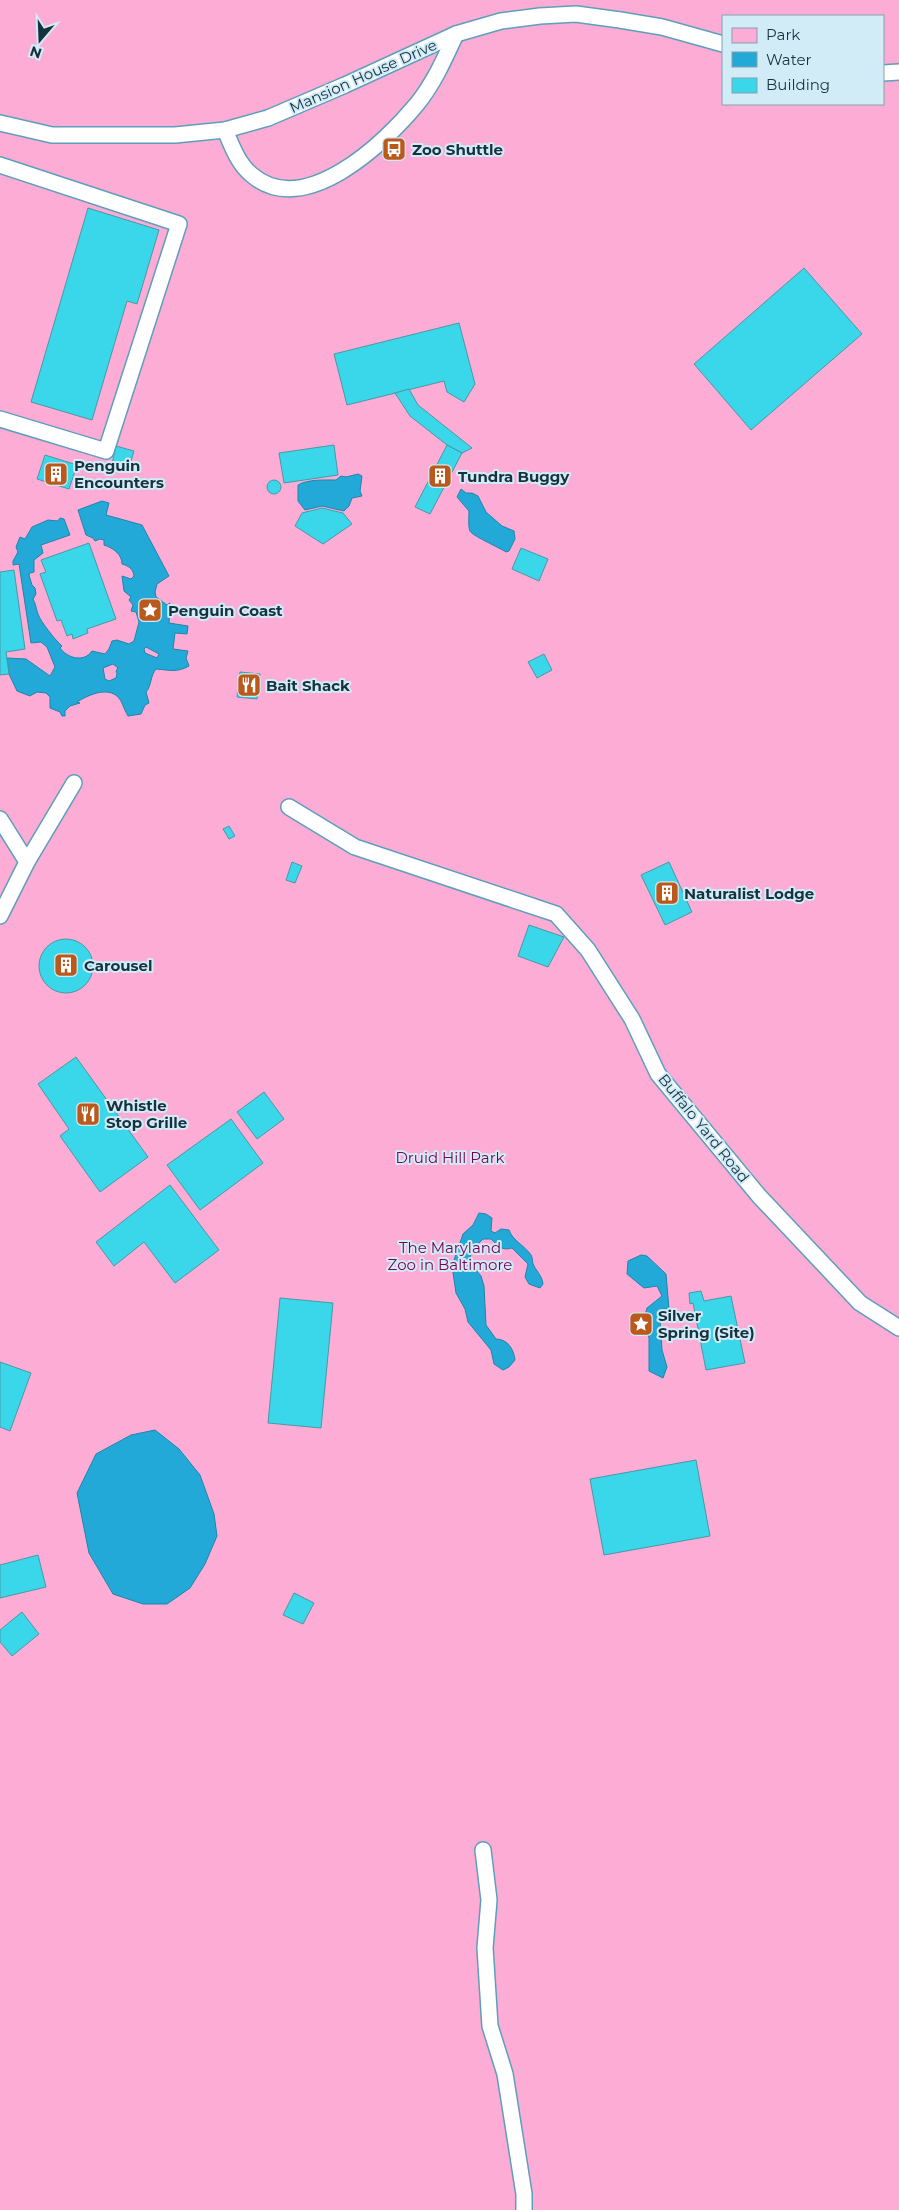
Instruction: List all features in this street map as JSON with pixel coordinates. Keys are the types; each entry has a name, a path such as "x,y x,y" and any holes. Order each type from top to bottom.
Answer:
{"lane":[{"name":"Mansion House Drive","path":"0,123 52,135 175,135 225,130 276,114 345,86 456,34 502,21 576,14 662,27 722,44"},
{"path":"225,130 239,162 252,175 269,186 294,188 313,184 343,173 376,146 418,104 436,76 456,34"},
{"path":"884,74 899,72"},
{"path":"0,164 179,224 106,451 0,419"},
{"path":"0,916 27,862 74,783"},
{"name":"Buffalo Yard Road","path":"290,806 355,847 556,914 588,950 632,1019 658,1074 759,1196 860,1303 899,1328"},
{"path":"0,819 27,862"},
{"path":"483,1850 489,1900 485,1948 490,2026 505,2074 524,2194 524,2210"}],"green space":[{"name":"Druid Hill Park","path":"0,0 899,0 899,2210 0,2210"}],"water":[{"path":"358,474 362,476 360,491 362,496 352,498 349,506 344,511 322,506 305,510 298,501 298,485 302,483 317,480 336,480 341,476 346,477"},
{"path":"461,489 466,493 478,496 486,512 502,526 514,531 515,539 509,551 506,552 470,531 469,511 457,497"},
{"name":"Penguin Coast","path":"102,501 109,503 106,515 142,525 169,576 157,584 156,597 167,605 170,603 169,623 188,626 187,634 175,633 173,649 188,651 186,658 189,666 177,670 156,669 146,692 149,703 145,705 141,714 128,716 117,696 111,693 99,692 77,702 80,703 70,706 65,711 65,716 62,716 60,712 50,708 50,697 46,693 37,692 30,696 17,691 9,674 7,658 26,659 50,676 55,667 47,647 41,642 31,643 19,564 13,565 18,552 16,547 20,537 25,539 32,527 48,520 58,521 60,518 64,519 70,535 41,545 43,553 34,560 34,572 29,575 35,588 36,594 33,599 38,614 48,631 62,646 60,648 71,657 80,658 89,655 92,651 105,654 112,641 117,640 129,644 134,641 139,622 136,612 131,611 133,605 129,600 131,597 124,591 122,576 131,579 134,576 133,571 122,564 122,560 116,552 104,545 104,540 95,541 86,535 78,510","holes":["146,647 159,654 157,658 145,653 144,649","113,664 118,668 116,678 109,681 105,679 103,668"]},
{"path":"479,1213 486,1214 492,1218 491,1231 495,1233 501,1229 509,1230 513,1237 531,1255 533,1265 543,1284 540,1288 529,1284 525,1277 528,1264 512,1248 503,1248 491,1239 483,1239 474,1248 470,1257 471,1264 481,1276 484,1286 486,1325 496,1339 504,1341 510,1346 515,1360 509,1367 503,1370 494,1364 491,1350 468,1322 465,1309 456,1293 452,1266 463,1234 473,1225"},
{"path":"641,1255 647,1256 666,1274 669,1309 662,1309 657,1313 660,1320 662,1350 667,1367 663,1378 649,1371 649,1338 644,1318 647,1308 662,1296 657,1286 644,1288 627,1274 628,1261"},
{"path":"155,1430 179,1449 200,1475 214,1514 217,1536 205,1564 190,1588 167,1604 143,1604 113,1594 89,1553 77,1493 96,1454 131,1435"}],"building":[{"path":"88,208 159,230 137,304 127,301 92,420 31,402"},
{"path":"804,268 862,334 751,430 694,364"},
{"path":"459,323 475,384 464,402 447,392 444,381 347,405 334,354"},
{"path":"409,389 418,405 472,448 462,453 447,445 410,416 395,393"},
{"path":"334,445 338,475 284,483 279,453"},
{"name":"Tundra Buggy","path":"447,445 462,453 430,514 415,507"},
{"path":"116,446 134,451 129,468 112,464"},
{"name":"Penguin Encounters","path":"45,455 77,465 69,489 37,479"},
{"path":"271,480 277,480 281,487 277,494 271,494 267,490 267,484"},
{"path":"322,508 343,513 352,524 323,544 295,526 302,513"},
{"path":"89,543 116,619 87,629 88,633 73,639 72,634 67,636 61,620 57,621 40,574 46,572 41,560"},
{"path":"521,548 548,559 539,581 512,569"},
{"path":"14,570 25,649 6,652 9,674 0,675 0,572"},
{"path":"544,654 552,670 537,678 528,662"},
{"name":"Bait Shack","path":"240,672 260,674 257,699 237,697"},
{"path":"229,826 235,836 229,839 223,829"},
{"path":"292,862 302,866 295,883 286,880"},
{"name":"Naturalist Lodge","path":"669,862 692,912 665,925 641,875"},
{"path":"529,925 564,937 548,967 518,956"},
{"name":"Carousel","path":"61,939 71,939 81,943 89,951 93,966 89,981 81,989 71,993 61,993 51,989 43,981 39,971 39,961 43,951 51,943"},
{"name":"Whistle Stop Grille","path":"76,1057 148,1157 100,1192 60,1136 69,1129 38,1084"},
{"path":"264,1092 284,1119 257,1139 237,1112"},
{"path":"231,1119 263,1163 200,1210 167,1165"},
{"path":"170,1185 219,1250 175,1283 144,1242 114,1266 96,1242"},
{"path":"701,1291 704,1301 731,1296 745,1363 706,1370 693,1303 690,1304 689,1293"},
{"path":"280,1298 333,1303 321,1428 268,1423"},
{"path":"0,1362 31,1373 10,1431 0,1427"},
{"path":"696,1460 710,1536 604,1555 590,1479"},
{"path":"38,1555 46,1587 0,1598 0,1565"},
{"path":"294,1593 314,1603 303,1624 283,1615"},
{"path":"22,1612 39,1634 12,1656 0,1642 0,1630"}],"place":[{"name":"Zoo Shuttle","path":"394,149"},
{"name":"Penguin Encounters","path":"56,474"},
{"name":"Tundra Buggy","path":"440,476"},
{"name":"Penguin Coast","path":"150,610"},
{"name":"Bait Shack","path":"249,685"},
{"name":"Naturalist Lodge","path":"667,893"},
{"name":"Carousel","path":"66,965"},
{"name":"Whistle Stop Grille","path":"88,1114"},
{"name":"Silver Spring (Site)","path":"641,1324"}],"park label":[{"name":"The Maryland Zoo in Baltimore","path":"450,1256"}]}
